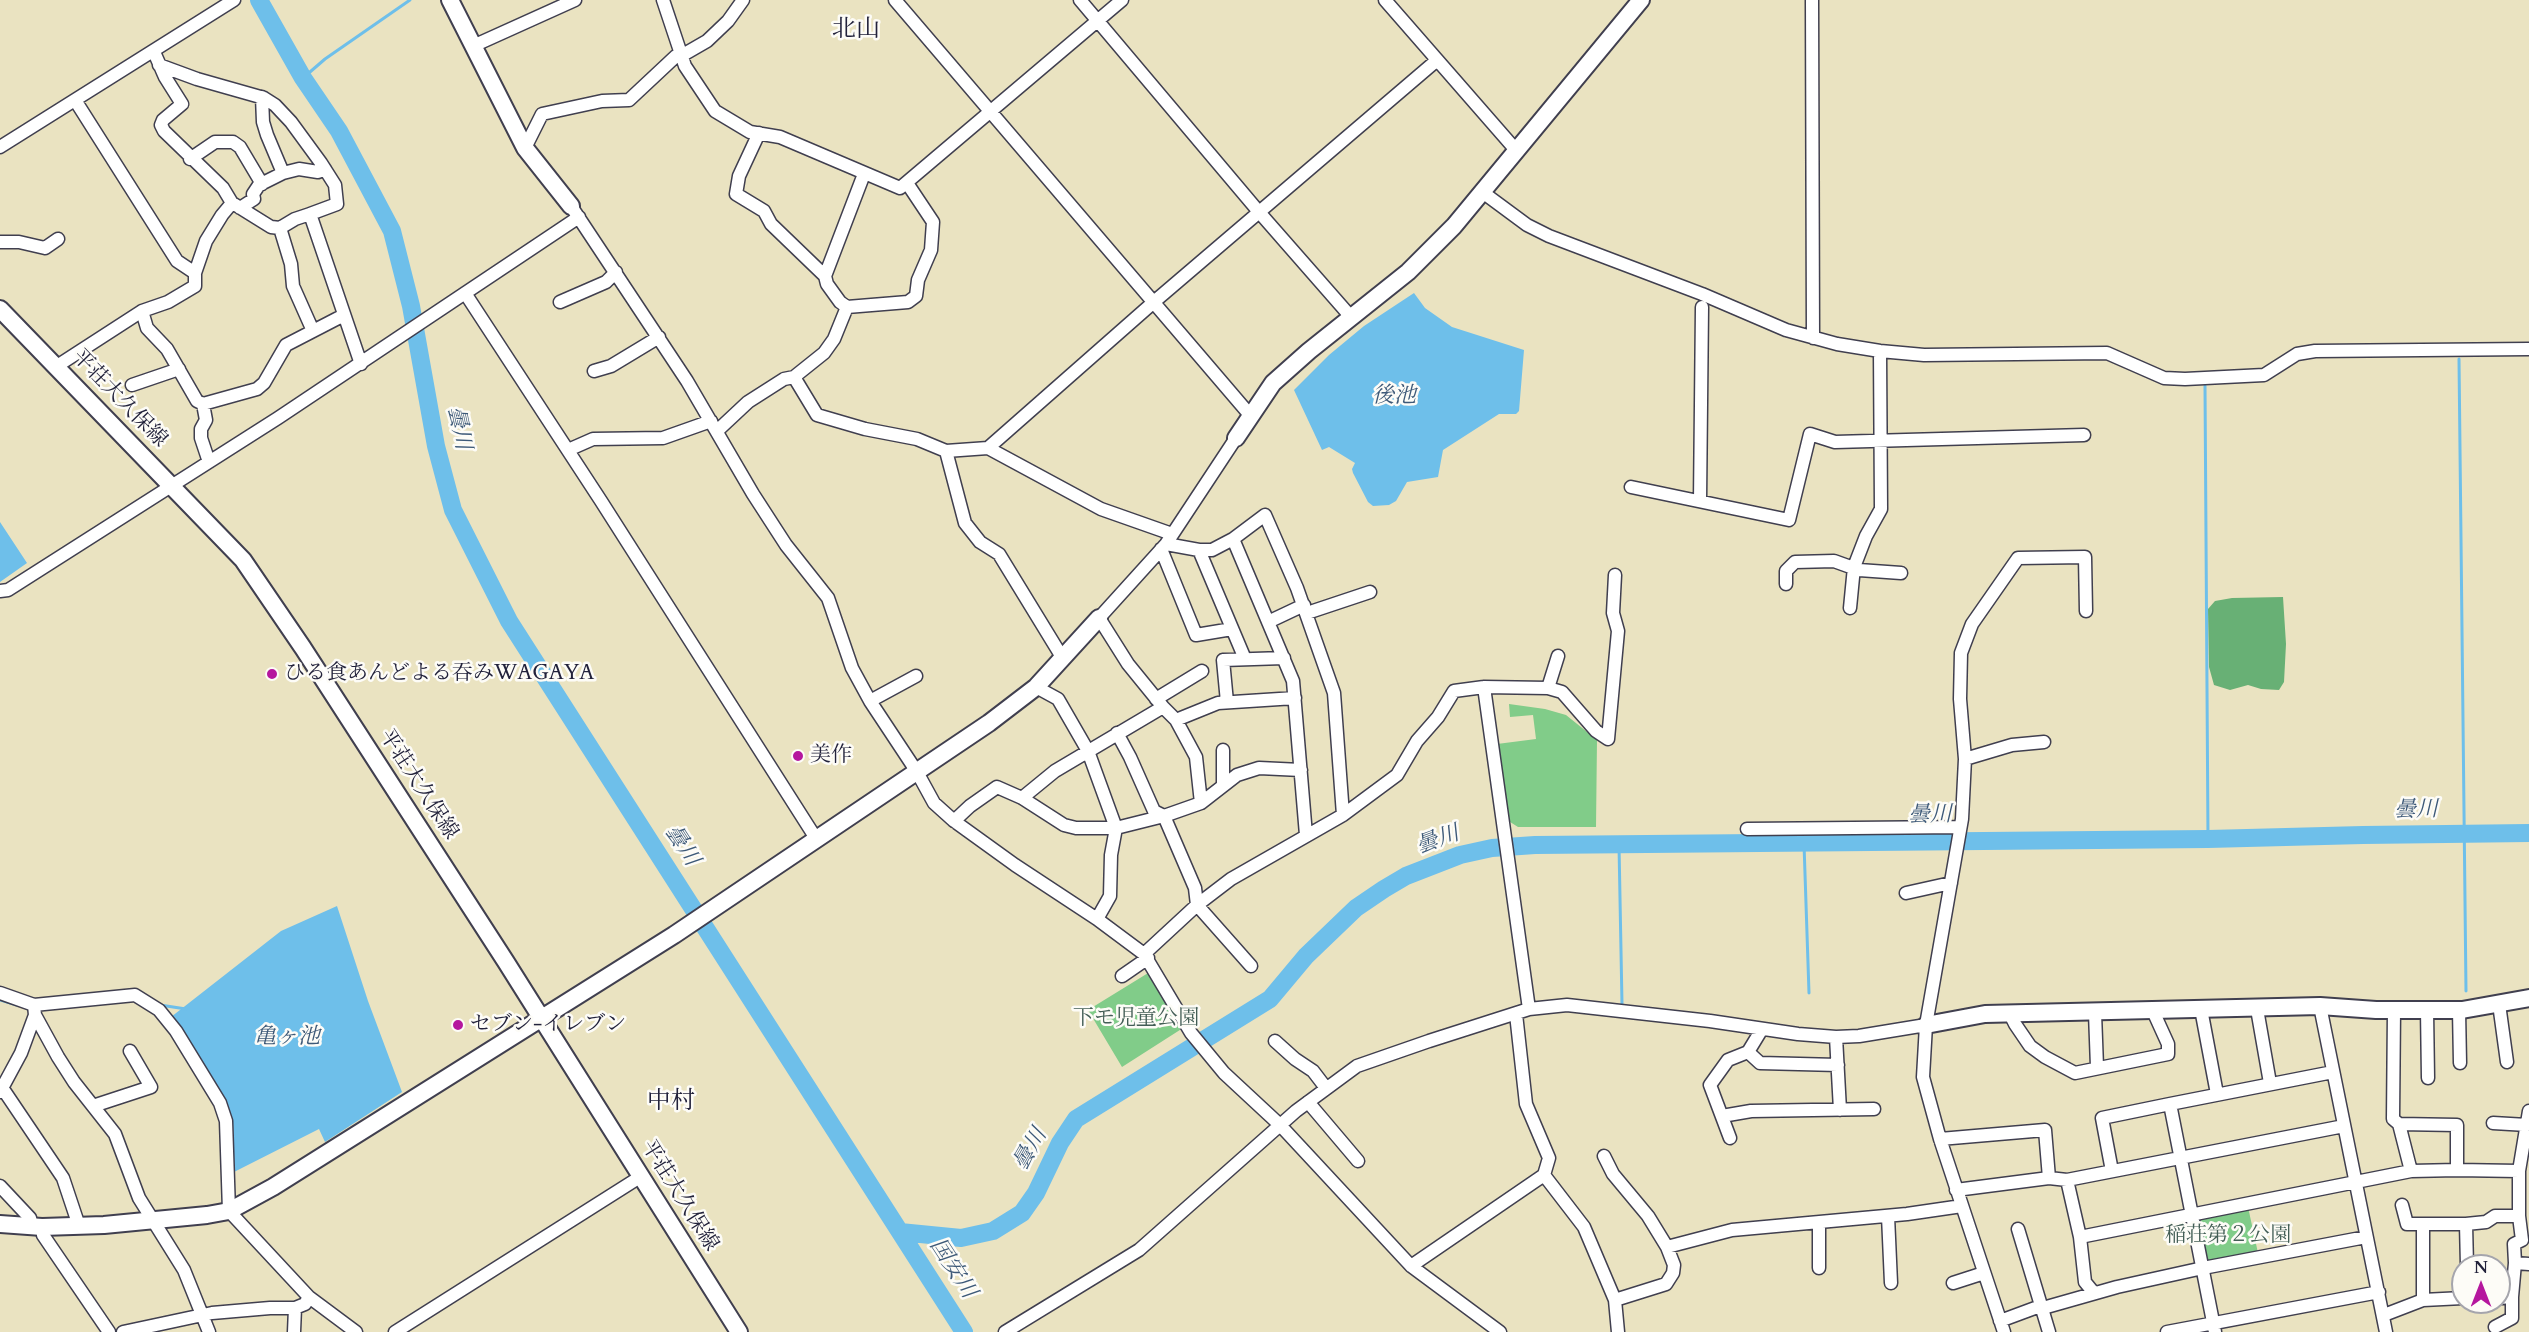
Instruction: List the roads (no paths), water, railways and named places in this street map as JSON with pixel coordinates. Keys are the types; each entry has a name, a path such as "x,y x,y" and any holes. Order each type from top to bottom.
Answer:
{"street":[{"path":"0,147 234,0"},
{"path":"450,0 525,148 575,212 616,272 659,337 786,545 828,598 852,668 934,803 954,821 1015,865 1097,919 1146,956 1191,1033 1201,1048 1224,1073 1280,1125 1411,1266 1500,1332"},
{"path":"473,46 575,0"},
{"path":"663,0 681,56 715,111 750,132 780,137 900,188 1122,0"},
{"path":"525,148 542,114 602,101 628,100 676,56 681,56 707,41 728,21 743,0"},
{"path":"895,0 1250,415"},
{"path":"1080,0 1351,317"},
{"path":"1385,0 1515,149"},
{"path":"0,1224 37,1227 80,1226 229,1211 273,1187 674,935 989,723 1036,687 1166,542 1273,382 1408,272 1454,226 1515,149 1641,0"},
{"path":"1812,0 1813,338"},
{"path":"154,52 159,65 182,104 163,120 161,125 164,131 190,159 223,188 236,206 262,224 280,228 295,219 337,204 335,185 325,169 291,122 275,105 262,97 197,79 159,65"},
{"path":"988,448 1436,61"},
{"path":"262,97 262,115 267,135 283,173"},
{"path":"75,100 177,261 195,273"},
{"path":"759,133 739,176 736,194 764,211 771,224 825,276 827,284 840,302 847,307 908,302 916,296 918,280 931,250 933,222 907,183"},
{"path":"190,159 215,142 233,142 240,147 262,184"},
{"path":"262,224 254,199 256,189 283,173 299,169 318,172 325,169"},
{"path":"825,276 864,174"},
{"path":"1481,191 1527,225 1549,236 1702,294 1786,330 1813,338 1880,351 1924,355 2107,353 2164,378 2185,379 2264,375 2297,354 2315,351 2529,349"},
{"path":"57,366 142,310 168,302 195,286 195,273 206,241 222,215 254,199"},
{"path":"0,591 8,590 361,364 450,304 575,212"},
{"path":"310,214 361,364"},
{"path":"280,228 291,264 293,286 313,331"},
{"path":"0,242 19,242 45,248 58,239"},
{"path":"560,302 606,282 616,272"},
{"path":"465,293 817,840"},
{"path":"568,450 592,439 663,438 714,426 784,379 794,377 824,353 834,339 847,307"},
{"path":"1700,501 1702,307"},
{"name":"平荘大久保線","path":"0,309 243,560 303,648 542,1019 739,1332"},
{"path":"142,310 147,328 167,349 197,401 203,404 257,389 264,382 286,345 344,315"},
{"path":"594,371 611,366 659,337"},
{"path":"1850,608 1854,567 1866,536 1881,509 1880,351"},
{"path":"132,385 179,369"},
{"path":"794,377 817,415 865,429 917,439 946,452 988,448 1166,542 1198,550 1212,550 1233,539 1265,515 1305,609 1334,693 1343,815"},
{"path":"203,404 206,420 201,429 201,438 209,462"},
{"path":"1631,488 1789,520 1810,434 1835,442 2084,435"},
{"path":"946,452 965,523 980,542 999,554 1062,657"},
{"path":"1233,539 1293,681 1306,836"},
{"path":"1166,542 1196,635 1232,629"},
{"path":"1198,550 1245,659"},
{"path":"2086,611 2085,557 2018,558 1972,624 1961,653 1960,699 1965,759 1960,829 1926,1025 1922,1057 1923,1077 1956,1190 2002,1326 2036,1308 2094,1293 2203,1268 2366,1237"},
{"path":"1786,584 1786,571 1795,562 1834,561 1859,570 1901,573"},
{"path":"1122,976 1146,956 1197,905 1231,879 1343,815 1397,775 1417,741 1438,717 1454,691 1484,687 1548,688 1562,692 1596,731 1608,739 1618,631 1613,613 1615,575"},
{"path":"1268,622 1305,609 1370,592"},
{"path":"1099,618 1122,656 1159,703 1176,720 1196,757 1201,803"},
{"path":"1548,688 1558,656"},
{"path":"1227,702 1223,660 1284,658"},
{"path":"1022,798 1055,771 1117,733 1202,670"},
{"path":"870,701 916,676"},
{"path":"1036,687 1058,699 1088,751 1116,828 1111,855 1110,896 1097,919"},
{"path":"1484,687 1529,1009"},
{"path":"1176,720 1218,703 1295,698"},
{"path":"1117,733 1154,811 1164,816 1195,888 1197,905 1251,966"},
{"path":"1965,759 2012,745 2044,742"},
{"path":"1223,750 1223,786"},
{"path":"954,821 970,806 998,787 1022,798 1064,825 1076,828 1116,828 1164,816 1201,803 1237,776 1259,768 1301,770"},
{"path":"1747,828 1960,829"},
{"path":"1906,893 1951,883"},
{"path":"0,993 35,1010 135,995 159,1010 176,1031 220,1103 226,1121 229,1211 309,1297 356,1332"},
{"path":"1005,1332 1139,1250 1280,1125 1357,1066 1529,1009 1567,1005 1836,1037 1859,1036 1985,1014 2320,1006 2394,1010 2459,1010 2529,998"},
{"path":"2499,1004 2507,1062"},
{"path":"2320,1006 2386,1332"},
{"path":"2201,1009 2217,1094"},
{"path":"2257,1009 2270,1083"},
{"path":"35,1010 21,1053 4,1071 1,1090 63,1178 80,1226"},
{"path":"35,1010 74,1082 115,1134 139,1198 183,1270 209,1332"},
{"path":"2394,1010 2393,1119 2399,1124 2411,1171"},
{"path":"2427,1010 2427,1078"},
{"path":"2459,1010 2460,1063"},
{"path":"2010,1014 2014,1024 2030,1046 2075,1073 2168,1054 2168,1044 2153,1011"},
{"path":"2095,1013 2097,1067"},
{"path":"1411,1266 1544,1175 1549,1158 1526,1104 1516,1014"},
{"path":"1730,1138 1710,1085 1728,1060 1748,1052 1762,1029"},
{"path":"1836,1037 1840,1110"},
{"path":"1275,1041 1294,1059 1313,1071 1326,1088"},
{"path":"93,1106 151,1087 130,1051"},
{"path":"1748,1052 1760,1063 1838,1065"},
{"path":"2112,1171 2102,1118 2333,1072"},
{"path":"1308,1102 1358,1161"},
{"path":"2170,1104 2214,1328"},
{"path":"1722,1116 1751,1111 1874,1109"},
{"path":"2495,1327 2512,1318 2514,1244 2522,1239 2519,1216 2519,1171 2529,1111"},
{"path":"2493,1123 2527,1125"},
{"path":"2399,1124 2457,1125 2457,1170"},
{"path":"1956,1190 2049,1178 2067,1180 2344,1126"},
{"path":"1940,1139 2045,1130 2049,1178"},
{"path":"1604,1156 1613,1174 1648,1216 1667,1247 1674,1265 1673,1273 1666,1284 1615,1300"},
{"path":"2079,1237 2411,1171 2519,1171"},
{"path":"1544,1175 1584,1227 1615,1300 1618,1332"},
{"path":"396,1332 640,1176"},
{"path":"2067,1180 2079,1237 2085,1282 2094,1293"},
{"path":"0,1185 43,1235 109,1332"},
{"path":"2402,1204 2407,1224 2466,1224 2486,1222 2495,1216 2519,1216"},
{"path":"1667,1247 1732,1230 1888,1216 1962,1206"},
{"path":"1887,1276 1888,1216"},
{"path":"1819,1223 1819,1268"},
{"path":"2423,1224 2423,1300"},
{"path":"2466,1224 2467,1254"},
{"path":"2024,1235 2049,1332"},
{"path":"2515,1263 2529,1264"},
{"path":"1953,1283 1984,1273"},
{"path":"2167,1332 2214,1328 2379,1292"},
{"path":"123,1332 202,1316 270,1308 295,1308 304,1304 309,1297"},
{"path":"2384,1315 2423,1300 2451,1299"},
{"path":"294,1332 295,1308"}],"water":[{"name":"後池","path":"1414,293 1425,308 1452,327 1524,350 1519,411 1516,414 1499,414 1443,450 1438,477 1407,482 1396,501 1389,505 1373,506 1368,502 1353,473 1355,463 1329,447 1322,450 1294,390 1329,355 1364,326"},
{"path":"0,522 27,563 0,582"},
{"name":"亀ヶ池","path":"337,906 368,1001 402,1092 325,1142 319,1129 234,1172 233,1122 222,1099 171,1017 281,931"}],"waterway":[{"name":"曇川","path":"259,0 303,78 339,131 392,231 411,306 436,446 453,510 509,621 964,1332"},
{"path":"303,78 325,59 410,0"},
{"path":"2459,359 2466,991"},
{"path":"2205,386 2208,839"},
{"name":"曇川","path":"900,1232 961,1238 993,1231 1022,1213 1036,1193 1060,1143 1076,1119 1270,999 1306,956 1356,908 1406,876 1460,855 1492,848 1535,845 2208,839 2529,833"},
{"path":"1804,844 1809,993"},
{"path":"1619,845 1622,1004"},
{"path":"0,1000 17,1005"},
{"path":"160,1005 186,1009"}],"place":[{"name":"ひる食あんどよる吞みWAGAYA","path":"272,674"},
{"name":"美作","path":"798,756"},
{"name":"セブン-イレブン","path":"458,1025"}],"district":[{"name":"北山","path":"856,30"},
{"name":"中村","path":"671,1102"}],"park label":[{"name":"下モ児童公園","path":"1136,1019"},
{"name":"稲荘第２公園","path":"2228,1236"}],"water label":[{"name":"国安川","path":"952,1269"}]}
